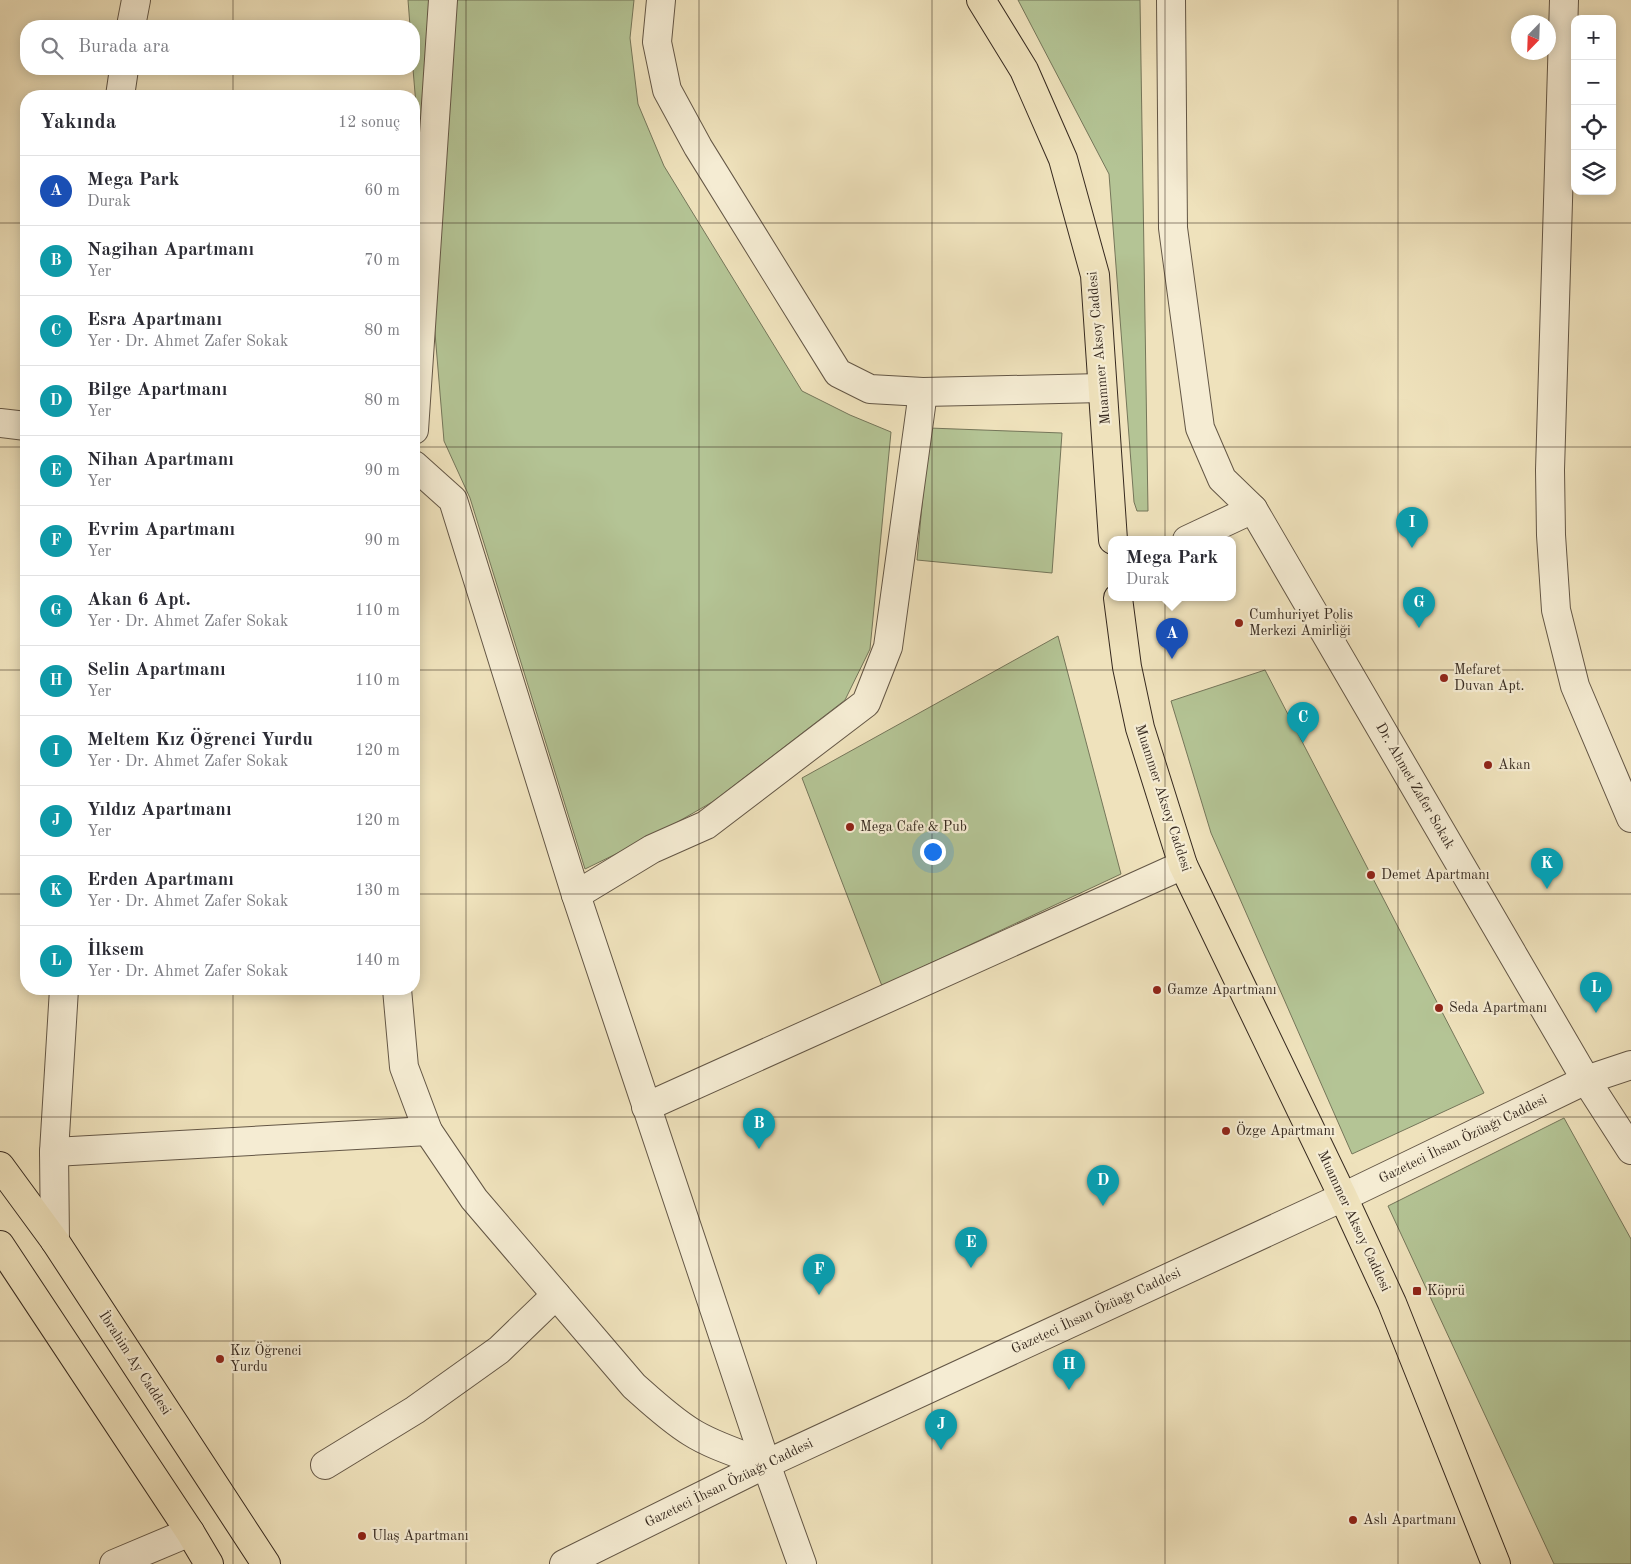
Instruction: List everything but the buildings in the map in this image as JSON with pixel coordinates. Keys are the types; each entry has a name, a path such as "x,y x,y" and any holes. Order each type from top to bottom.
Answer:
{"main road":[{"name":"Muammer Aksoy Caddesi","path":"981,0 1024,70 1063,159 1094,275 1113,536"},
{"name":"Muammer Aksoy Caddesi","path":"1118,601 1127,666 1140,728 1183,865 1343,1196 1392,1303 1492,1563"},
{"name":"İbrahim Ay Caddesi","path":"0,1166 55,1241 266,1564"},
{"path":"0,1245 190,1532 209,1564"}],"street":[{"path":"132,20 136,0"},
{"path":"420,341 443,0"},
{"path":"661,0 658,42 667,90 698,147 838,373 870,389 923,392 1102,388"},
{"name":"Dr. Ahmet Zafer Sokak","path":"1170,0 1173,228 1200,428 1222,479 1253,509 1586,1080 1631,1150"},
{"path":"1564,0 1550,470 1551,535 1556,610 1575,686 1631,818"},
{"path":"121,90 123,75"},
{"path":"576,895 652,849 706,825 866,703 888,647 923,392"},
{"path":"0,423 20,425"},
{"path":"420,470 453,500 576,895 766,1464 802,1564"},
{"path":"1196,536 1253,509"},
{"path":"646,1107 1183,865"},
{"path":"55,1241 54,1152 64,995"},
{"path":"398,995 404,1067 428,1131 474,1199 634,1386 658,1409 691,1433 766,1464"},
{"name":"Gazeteci İhsan Özüağı Caddesi","path":"564,1564 766,1464 1343,1196 1586,1080 1631,1065"},
{"path":"54,1152 428,1131"},
{"path":"325,1465 415,1410 499,1350 556,1295"},
{"path":"114,1564 190,1532"}],"green space":[{"path":"408,0 634,0 630,38 638,104 664,166 802,391 850,415 891,432 870,649 845,700 714,801 655,835 585,869 470,498 444,441 420,153 420,90 415,90 414,75 420,75 420,20 410,20"},
{"path":"1018,0 1140,0 1148,511 1137,511 1134,502 1109,174"},
{"path":"929,428 1062,433 1052,573 917,560"},
{"path":"1058,636 1121,874 882,986 802,778"},
{"path":"1265,670 1484,1093 1352,1154 1211,833 1171,701"},
{"path":"1564,1118 1631,1239 1631,1564 1554,1564 1388,1206"}],"place":[{"name":"Meltem Kız Öğrenci Yurdu","path":"1412,548"},
{"name":"Cumhuriyet Polis Merkezi Amirliği","path":"1239,623"},
{"name":"Akan 6 Apt.","path":"1419,628"},
{"name":"Mega Park","path":"1172,659"},
{"name":"Mefaret Duvan Apt.","path":"1444,678"},
{"name":"Esra Apartmanı","path":"1303,743"},
{"name":"Akan","path":"1488,765"},
{"name":"Mega Cafe & Pub","path":"850,827"},
{"name":"Demet Apartmanı","path":"1371,875"},
{"name":"Erden Apartmanı","path":"1547,889"},
{"name":"Gamze Apartmanı","path":"1157,990"},
{"name":"Seda Apartmanı","path":"1439,1008"},
{"name":"İlksem","path":"1596,1013"},
{"name":"Özge Apartmanı","path":"1226,1131"},
{"name":"Nagihan Apartmanı","path":"759,1149"},
{"name":"Bilge Apartmanı","path":"1103,1206"},
{"name":"Nihan Apartmanı","path":"971,1268"},
{"name":"Köprü","path":"1417,1291"},
{"name":"Evrim Apartmanı","path":"819,1295"},
{"name":"Kız Öğrenci Yurdu","path":"220,1359"},
{"name":"Selin Apartmanı","path":"1069,1390"},
{"name":"Yıldız Apartmanı","path":"941,1450"},
{"name":"Aslı Apartmanı","path":"1353,1520"},
{"name":"Ulaş Apartmanı","path":"362,1536"}]}
